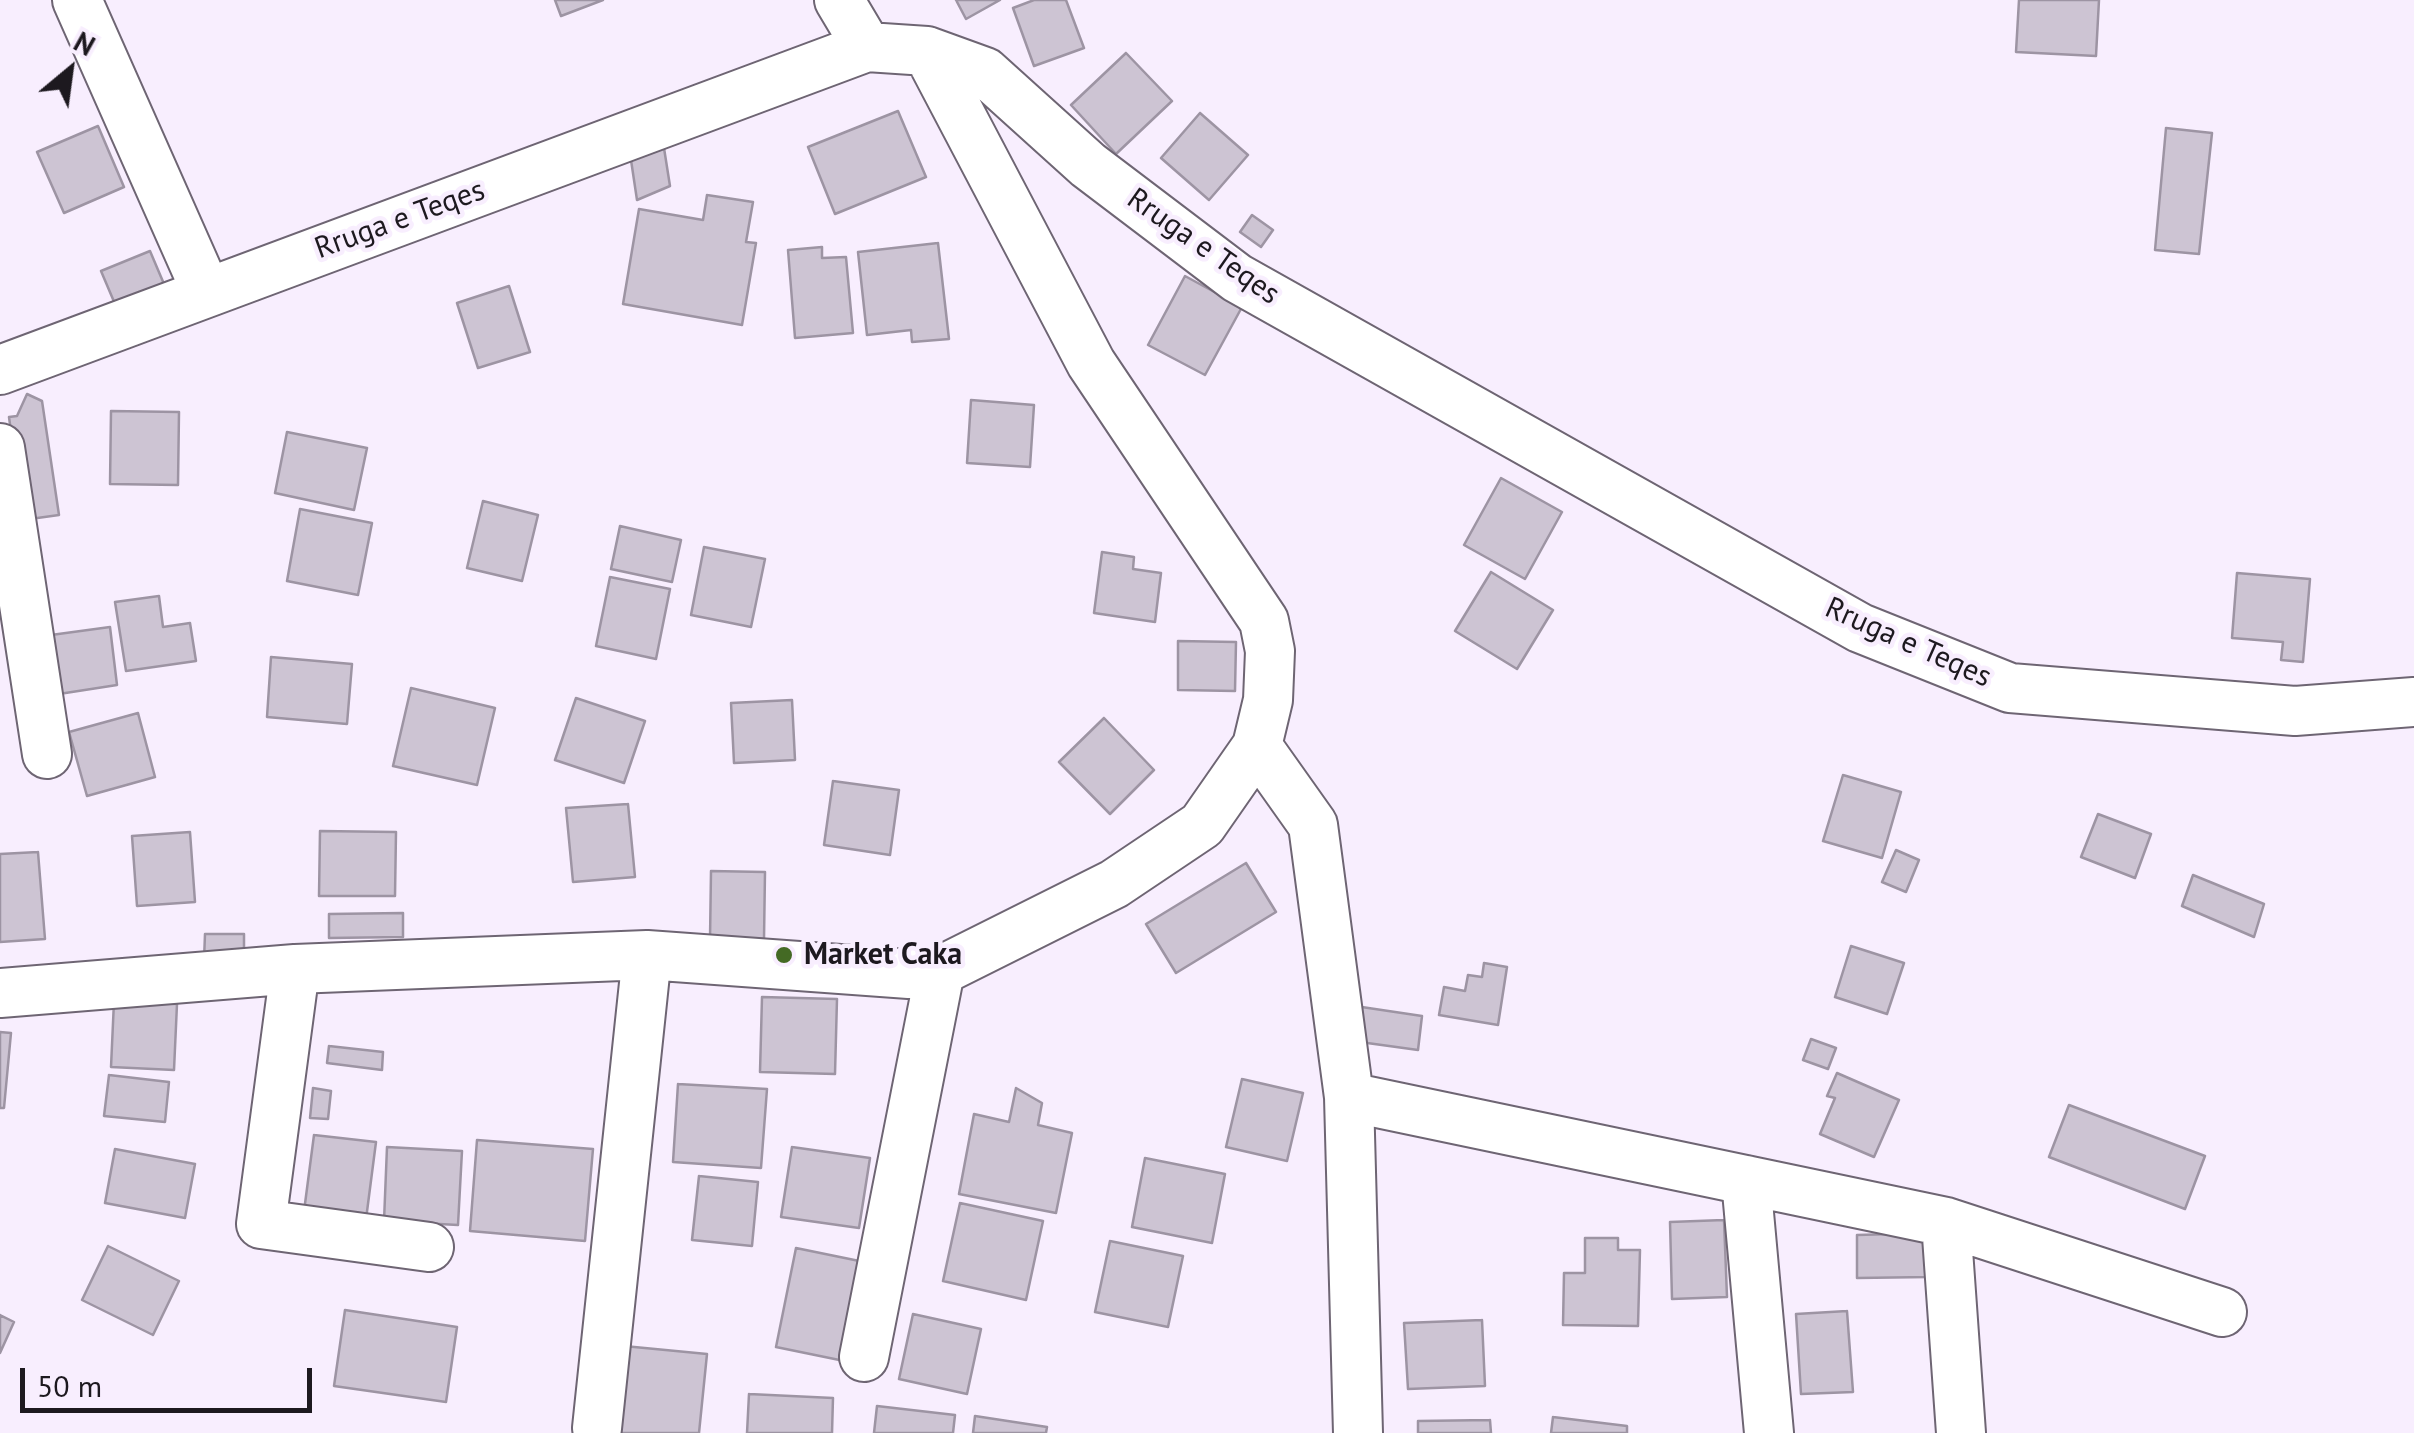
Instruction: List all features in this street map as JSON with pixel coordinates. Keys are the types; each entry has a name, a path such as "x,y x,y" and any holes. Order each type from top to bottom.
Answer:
{"street":[{"path":"76,0 206,291"},
{"path":"839,0 867,47"},
{"name":"Rruga e Teqes","path":"0,370 867,47 927,51 984,72 1088,165 1237,278 1860,628 2010,688 2295,710 2414,702"},
{"path":"0,993 295,969 647,955 909,974 940,970 1114,884 1202,825 1257,746 1268,700 1270,651 1264,621 1091,362 927,51"},
{"path":"0,448 47,754"},
{"path":"1257,746 1313,824 1349,1097 1358,1433"},
{"path":"597,1428 647,955"},
{"path":"295,969 260,1224 430,1247"},
{"path":"864,1357 940,970"},
{"path":"1349,1097 1946,1222 2222,1312"},
{"path":"1746,1180 1769,1433"},
{"path":"1946,1222 1961,1433"}],"building":[{"path":"555,0 603,0 561,16"},
{"path":"956,0 1000,0 966,19"},
{"path":"1034,0 1066,0 1084,48 1034,66 1013,8"},
{"path":"2019,0 2099,0 2096,56 2016,52"},
{"path":"1126,53 1172,101 1116,154 1071,105"},
{"path":"898,111 926,177 835,214 808,147"},
{"path":"1200,113 1248,155 1209,200 1161,158"},
{"path":"98,126 124,187 64,213 37,152"},
{"path":"2166,128 2212,133 2199,254 2155,250"},
{"path":"664,148 670,186 637,200 631,160"},
{"path":"707,195 753,202 746,242 756,243 742,325 623,304 639,209 703,220"},
{"path":"1252,215 1273,230 1261,247 1240,232"},
{"path":"938,243 949,339 912,342 911,330 867,335 858,252"},
{"path":"822,247 822,258 846,257 853,333 795,338 788,250"},
{"path":"150,251 164,284 115,304 101,271"},
{"path":"1185,276 1242,307 1205,375 1148,345"},
{"path":"509,286 530,352 478,368 457,303"},
{"path":"27,394 42,401 59,515 23,520 9,417 17,416"},
{"path":"971,400 1034,405 1030,467 967,463"},
{"path":"111,411 179,412 178,485 110,484"},
{"path":"287,432 367,448 354,510 275,493"},
{"path":"1501,478 1562,512 1525,579 1464,545"},
{"path":"483,501 538,515 522,581 467,568"},
{"path":"300,509 372,523 358,595 287,581"},
{"path":"620,526 681,540 672,582 611,569"},
{"path":"704,547 765,559 751,627 691,615"},
{"path":"1102,552 1134,557 1133,569 1161,573 1155,622 1094,613"},
{"path":"1491,572 1553,610 1517,669 1455,631"},
{"path":"2237,573 2310,579 2303,662 2281,660 2283,642 2232,638"},
{"path":"610,577 670,589 656,659 596,646"},
{"path":"159,596 163,627 190,623 196,661 126,671 115,602"},
{"path":"110,627 117,685 59,694 51,635"},
{"path":"1178,641 1236,642 1235,691 1178,690"},
{"path":"271,657 352,664 347,724 267,717"},
{"path":"411,688 495,708 477,785 393,766"},
{"path":"576,698 645,721 624,783 555,760"},
{"path":"792,700 795,760 734,763 731,703"},
{"path":"138,713 155,777 87,796 69,732"},
{"path":"1104,718 1154,770 1110,814 1059,762"},
{"path":"1843,775 1901,792 1882,858 1823,841"},
{"path":"833,781 899,790 890,855 824,845"},
{"path":"628,804 635,877 573,882 566,808"},
{"path":"2098,814 2151,834 2135,878 2081,857"},
{"path":"320,831 396,832 395,896 319,896"},
{"path":"190,832 195,902 137,906 132,836"},
{"path":"1896,850 1919,860 1906,892 1882,882"},
{"path":"38,852 45,939 0,942 0,854"},
{"path":"1246,863 1276,912 1176,973 1146,924"},
{"path":"711,871 765,872 764,939 710,939"},
{"path":"2193,875 2264,904 2254,937 2182,906"},
{"path":"403,913 403,937 329,938 329,914"},
{"path":"205,934 244,934 244,960 204,960"},
{"path":"1851,946 1904,963 1887,1014 1835,997"},
{"path":"1484,963 1507,967 1498,1025 1439,1015 1444,987 1465,991 1468,975 1482,977"},
{"path":"762,997 837,999 835,1074 760,1072"},
{"path":"114,1001 177,1004 174,1070 111,1067"},
{"path":"1355,1006 1422,1016 1418,1050 1360,1042"},
{"path":"0,1032 11,1033 4,1108 0,1108"},
{"path":"1811,1039 1836,1048 1828,1069 1803,1060"},
{"path":"329,1046 383,1052 382,1070 327,1063"},
{"path":"1837,1073 1899,1100 1874,1157 1820,1134 1835,1098 1827,1096"},
{"path":"109,1075 169,1082 165,1122 104,1116"},
{"path":"1242,1079 1303,1093 1287,1161 1226,1147"},
{"path":"678,1084 767,1089 761,1168 673,1162"},
{"path":"313,1088 331,1091 328,1119 310,1118"},
{"path":"1016,1088 1042,1103 1038,1125 1072,1133 1056,1213 959,1194 974,1114 1009,1122"},
{"path":"2069,1105 2205,1156 2185,1209 2049,1157"},
{"path":"314,1135 376,1142 365,1227 303,1219"},
{"path":"477,1140 593,1149 585,1241 470,1231"},
{"path":"387,1147 462,1151 458,1225 384,1221"},
{"path":"792,1147 870,1158 859,1228 781,1217"},
{"path":"115,1149 195,1164 185,1218 105,1203"},
{"path":"1145,1158 1225,1174 1212,1243 1132,1227"},
{"path":"699,1176 758,1182 752,1246 692,1240"},
{"path":"960,1203 1043,1221 1026,1300 943,1281"},
{"path":"1724,1220 1727,1297 1672,1299 1670,1222"},
{"path":"1928,1233 1929,1277 1857,1278 1857,1235"},
{"path":"1585,1238 1618,1238 1618,1250 1640,1250 1638,1326 1563,1325 1564,1273 1585,1273"},
{"path":"1110,1241 1183,1256 1168,1327 1095,1312"},
{"path":"108,1246 179,1281 153,1335 82,1300"},
{"path":"796,1248 874,1264 854,1363 776,1347"},
{"path":"345,1310 457,1327 446,1402 334,1386"},
{"path":"1847,1311 1853,1392 1801,1394 1796,1314"},
{"path":"913,1314 981,1329 967,1394 899,1379"},
{"path":"0,1315 14,1322 0,1353"},
{"path":"1482,1320 1485,1386 1408,1389 1404,1323"},
{"path":"624,1346 707,1354 699,1433 616,1433"},
{"path":"749,1394 833,1398 832,1433 747,1433"},
{"path":"877,1406 955,1415 953,1433 874,1433"},
{"path":"975,1416 1047,1427 1046,1433 973,1433"},
{"path":"1553,1417 1627,1426 1627,1433 1551,1433"},
{"path":"1490,1420 1491,1433 1418,1433 1418,1421"}],"place":[{"name":"Market Caka","path":"784,955"}]}
